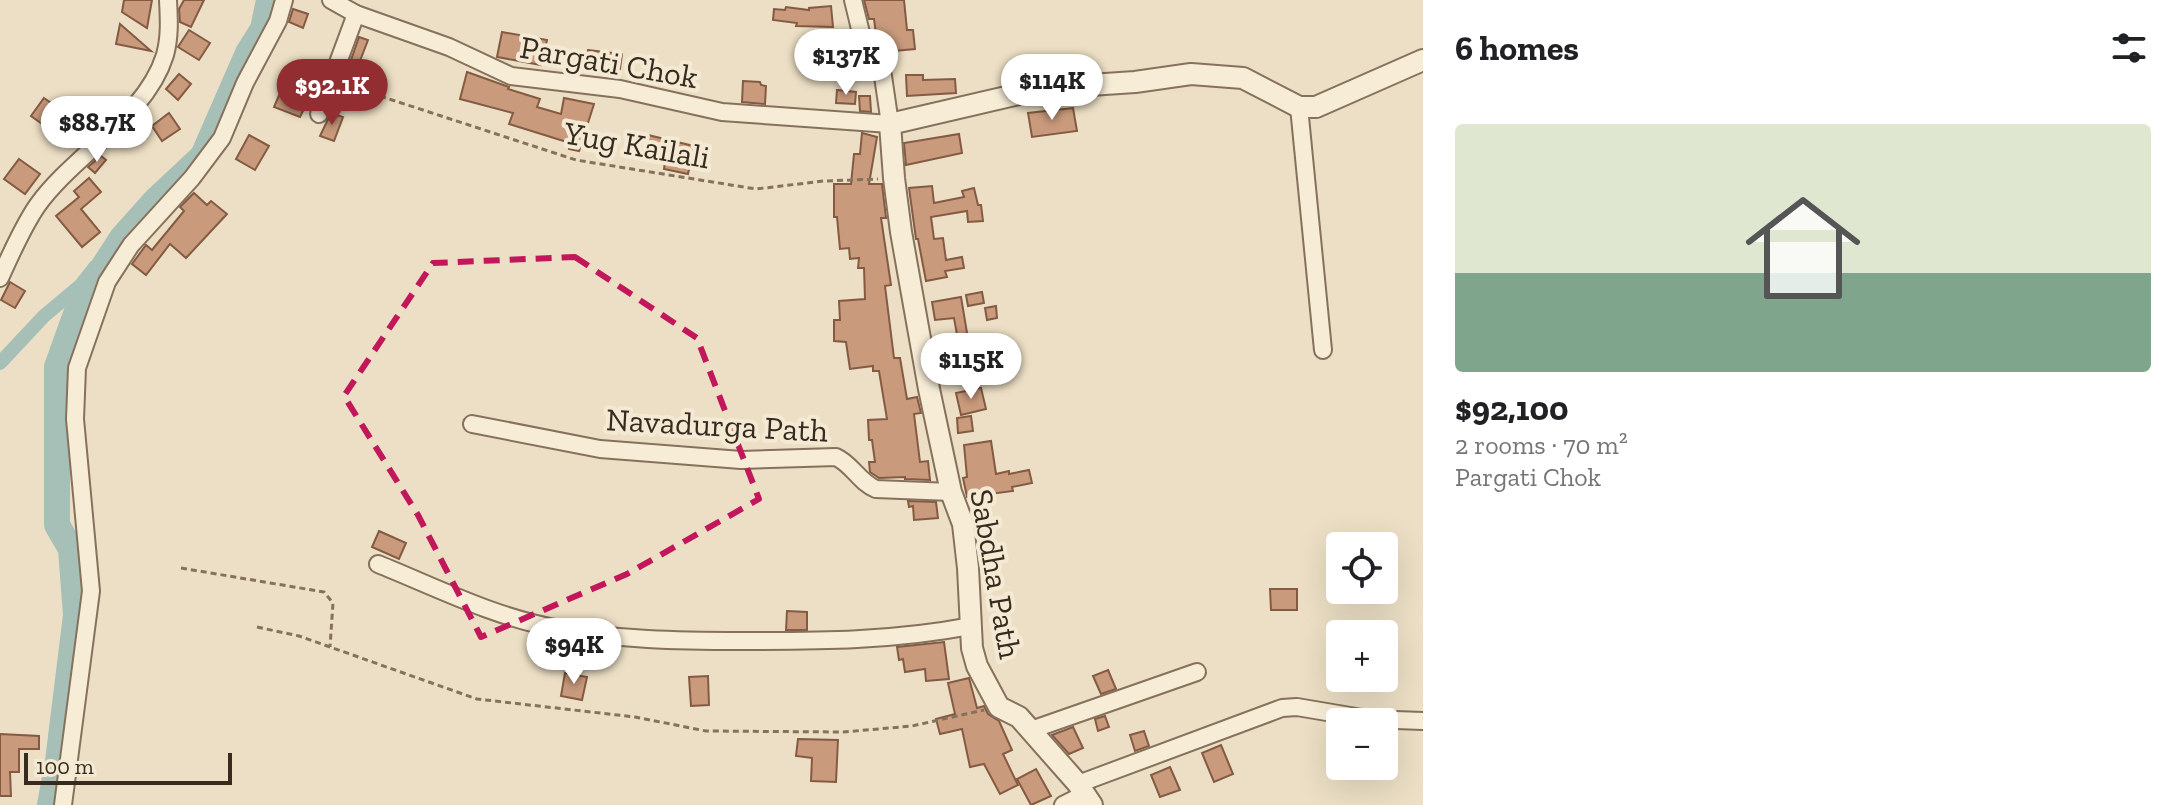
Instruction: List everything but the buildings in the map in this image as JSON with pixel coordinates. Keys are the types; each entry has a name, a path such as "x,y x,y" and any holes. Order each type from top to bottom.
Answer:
{"street":[{"path":"2,268 38,206 55,184 135,106 153,79 164,57 170,30 168,0"},
{"path":"63,805 91,591 75,419 77,368 107,282 131,245 192,178 222,138 245,83 278,21 284,0"},
{"name":"Pargati Chok","path":"331,0 356,14 449,47 511,76 620,89 722,112 890,124"},
{"path":"853,0 861,33 883,76 890,124 1045,88 1135,82 1191,74 1243,78 1299,107 1316,107 1423,60"},
{"path":"319,114 356,14"},
{"path":"1299,107 1323,350"},
{"name":"Sabdha Path","path":"890,124 894,178 929,389 951,492 963,524 972,648 977,666 999,707 1019,717 1085,794"},
{"name":"Navadurga Path","path":"472,424 600,449 741,460 836,457 867,485 876,489 951,492"},
{"path":"378,564 493,610 552,628 617,637 845,642 915,637 971,626"},
{"path":"1031,730 1197,672"},
{"path":"1063,805 1282,708 1297,707 1368,719 1423,721"}],"path":[{"name":"Yug Kailali","path":"380,96 576,160 756,189 824,181 894,178"},
{"path":"181,568 324,592 333,603 330,647"},
{"path":"257,627 299,636 477,699 635,717 706,731 843,732 912,726 999,707"}],"highlighted area":[{"path":"575,257 697,338 759,499 627,574 481,637 418,515 344,396 433,263"}],"waterway":[{"path":"50,805 76,615 71,549 57,525 57,367 80,303 122,238 156,200 203,156 248,53 263,29 269,0"},
{"path":"0,363 44,316 81,285 95,267 108,260"}]}
